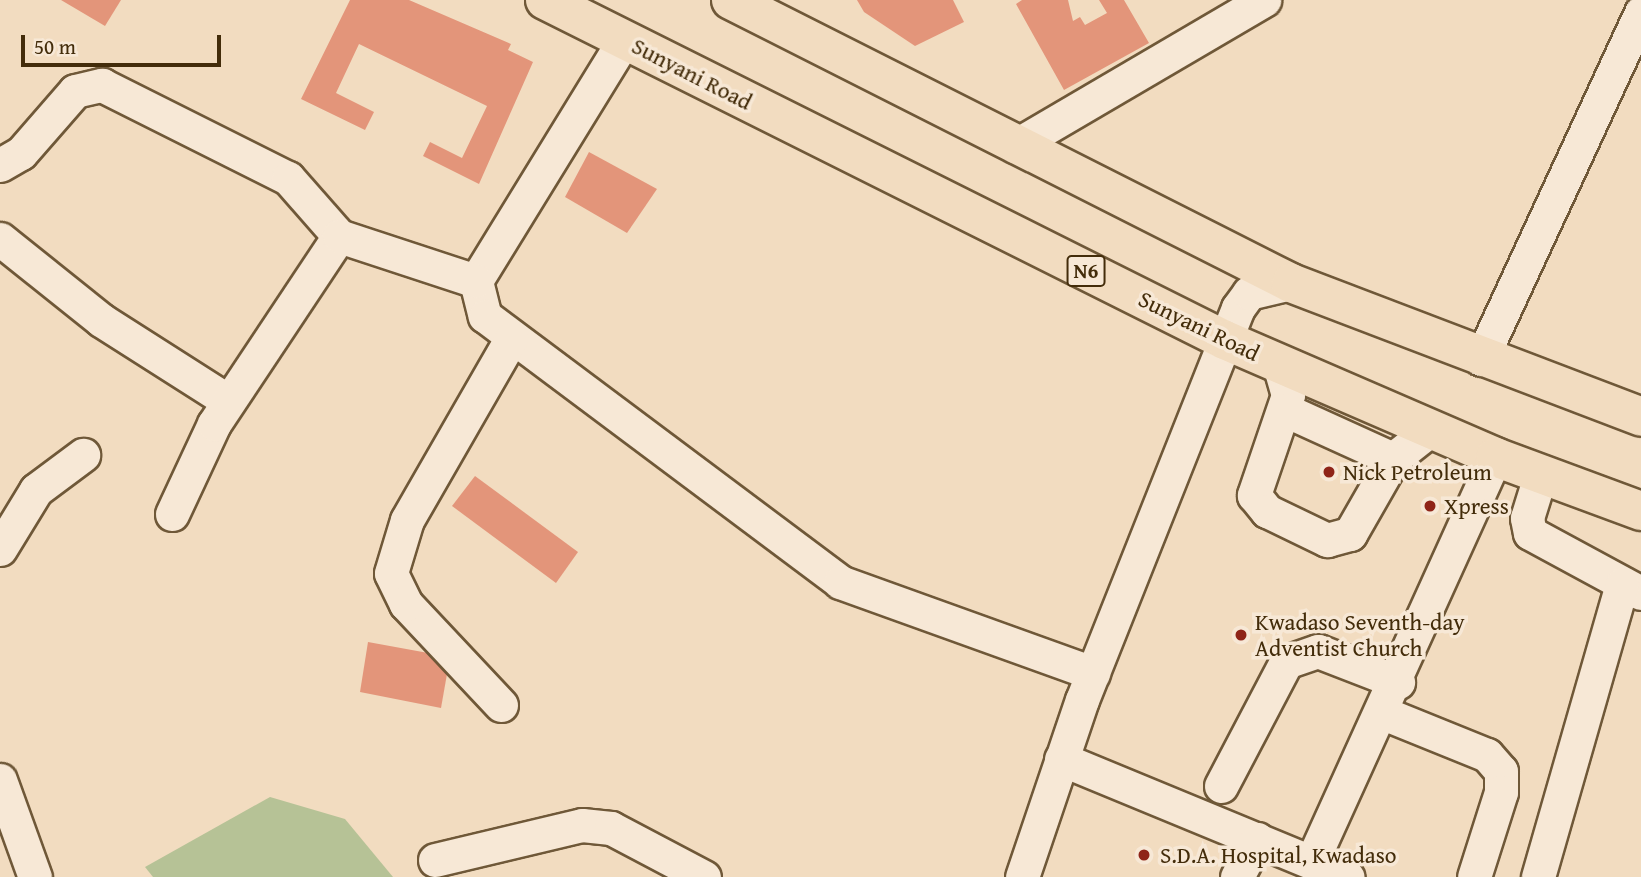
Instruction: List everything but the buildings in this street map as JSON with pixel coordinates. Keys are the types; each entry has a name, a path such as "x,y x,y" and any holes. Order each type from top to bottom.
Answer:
{"main road":[{"name":"Sunyani Road","path":"545,0 1225,340 1495,457 1641,510"},
{"path":"740,2 1015,146 1292,283 1481,359 1641,417"}],"street":[{"path":"1015,146 1264,0"},
{"path":"1481,359 1641,12"},
{"path":"624,40 476,281 485,316 511,339 839,582 1093,673"},
{"path":"0,165 21,153 75,91 102,85 288,178 339,236 476,281"},
{"path":"172,514 228,401 339,236"},
{"path":"0,239 101,320 228,401"},
{"path":"1022,877 1093,673 1225,340 1249,293 1292,283"},
{"path":"501,705 406,604 390,573 407,520 511,339"},
{"path":"1279,364 1287,380 1284,410 1254,495 1267,511 1327,540 1340,541 1357,526 1393,459 1431,429"},
{"path":"1284,410 1393,459"},
{"path":"0,549 36,490 83,455"},
{"path":"1312,861 1398,682 1495,457"},
{"path":"1538,877 1631,588 1531,533 1527,518 1541,474"},
{"path":"1221,786 1286,662 1318,651 1398,682"},
{"path":"1382,713 1486,755 1501,771 1501,792 1474,877"},
{"path":"1061,759 1348,877"},
{"path":"0,780 35,877"},
{"path":"435,860 582,825 611,828 704,877"},
{"path":"1237,877 1257,839"}],"green space":[{"path":"270,797 345,819 393,877 153,877 145,867"}],"place":[{"name":"Nick Petroleum","path":"1329,472"},
{"name":"Xpress","path":"1430,506"},
{"name":"Kwadaso Seventh-day Adventist Church","path":"1241,635"},
{"name":"S.D.A. Hospital, Kwadaso","path":"1144,855"}]}
